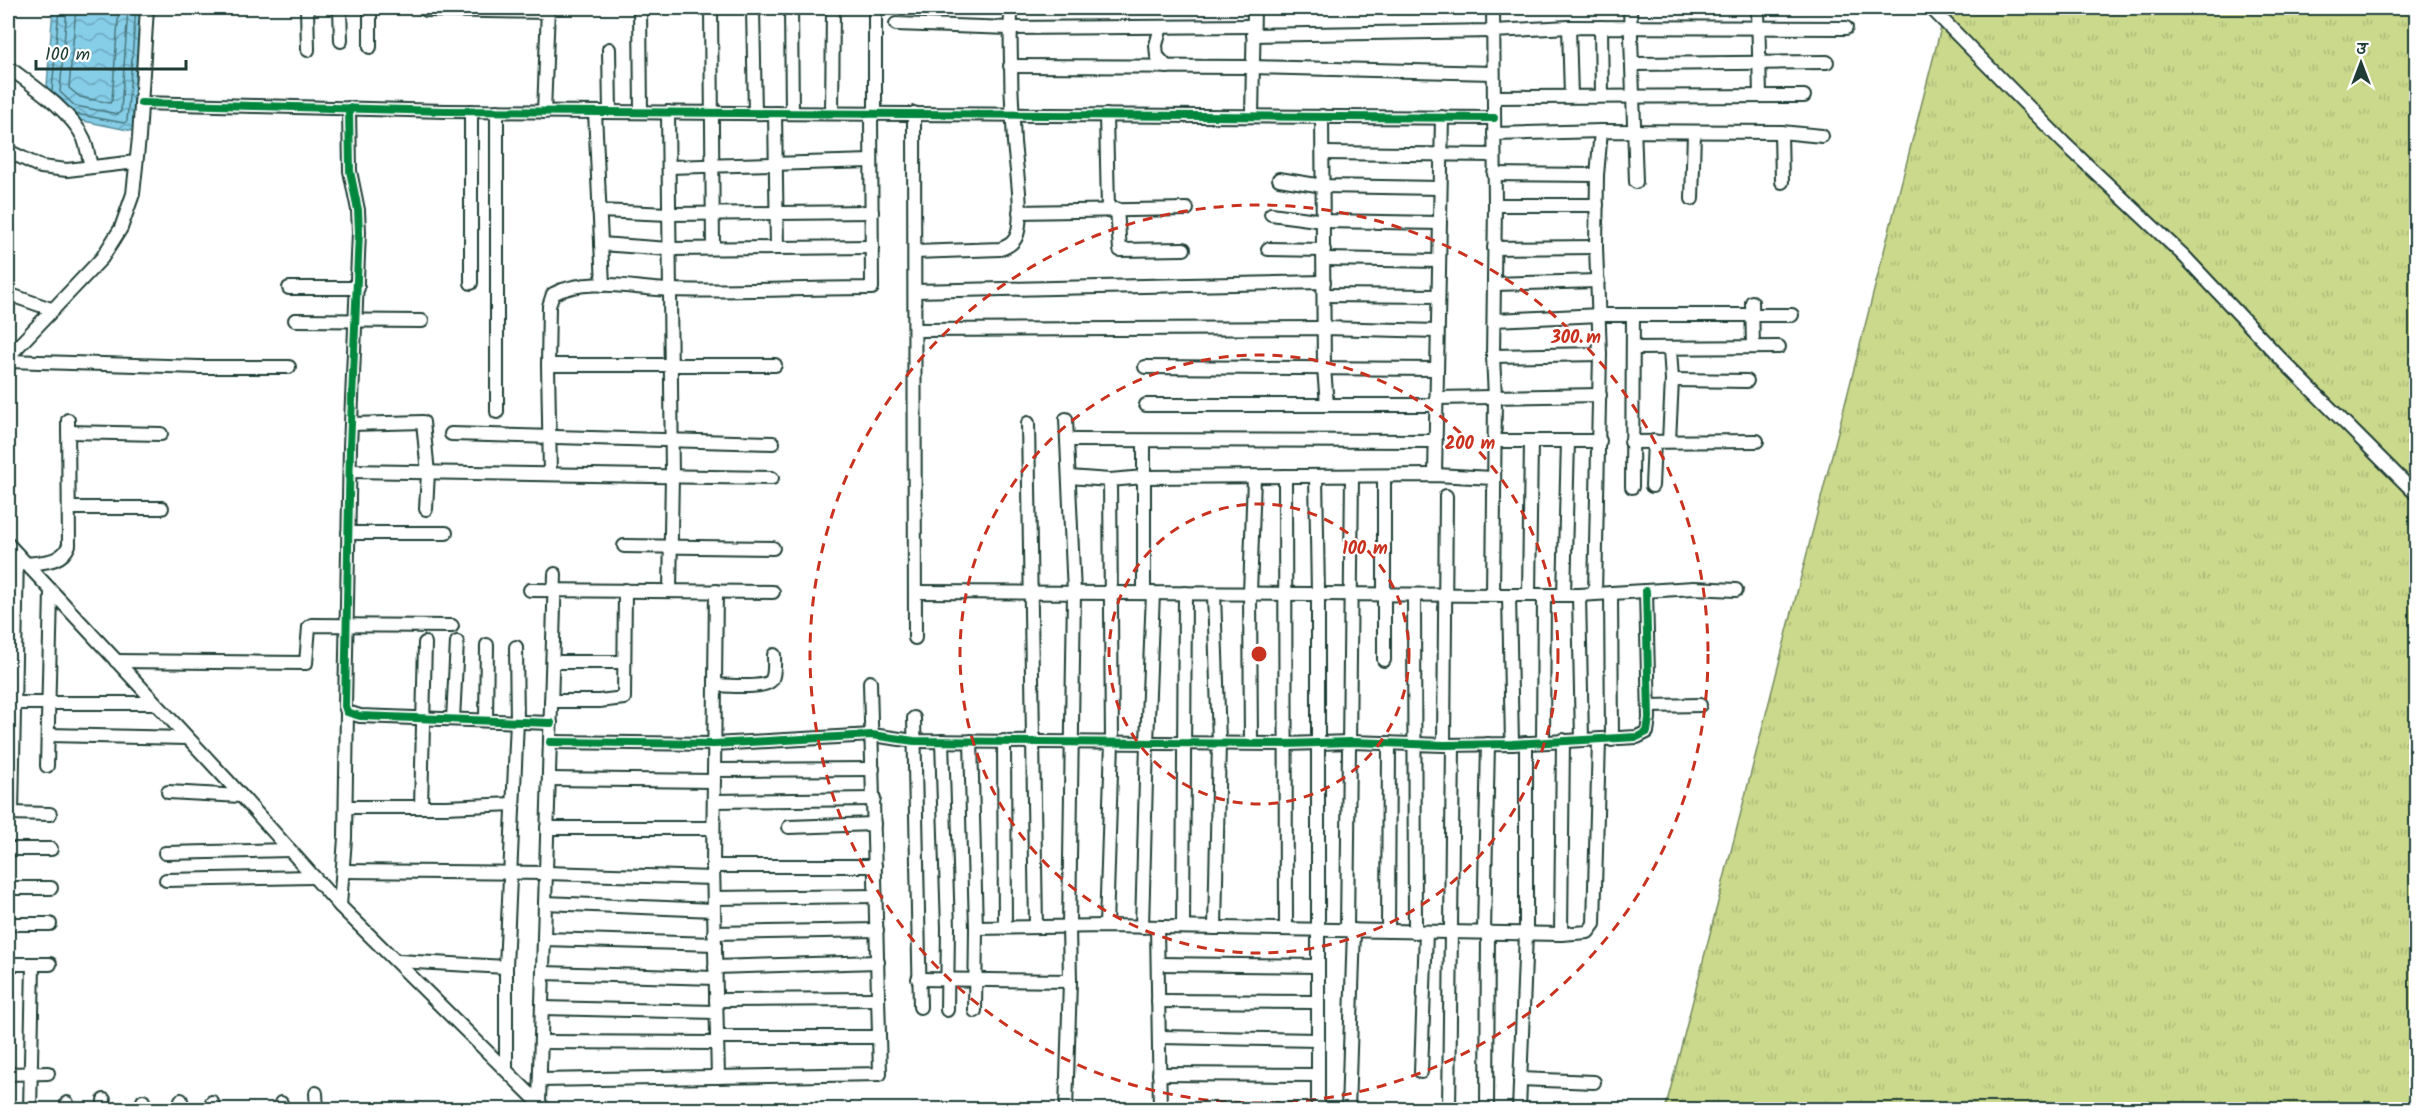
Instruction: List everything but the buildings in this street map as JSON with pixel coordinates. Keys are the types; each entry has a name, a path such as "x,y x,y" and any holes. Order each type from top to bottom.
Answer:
{"street":[{"path":"147,8 133,194 121,228 102,258 51,309 12,343 8,359 199,367 289,367"},
{"path":"308,8 308,50"},
{"path":"340,8 341,41"},
{"path":"370,8 370,47"},
{"path":"640,8 641,112"},
{"path":"711,8 713,248"},
{"path":"753,8 755,113"},
{"path":"791,8 792,113"},
{"path":"832,8 832,113"},
{"path":"550,474 548,365 549,306 553,294 564,289 603,285 670,290 872,288 871,161 875,8"},
{"path":"915,252 1000,249 1010,246 1018,231 1019,212 1010,66 1011,8"},
{"path":"1252,116 1254,8"},
{"path":"1493,8 1495,205 1493,595"},
{"path":"1630,8 1636,182"},
{"path":"1758,8 1760,96"},
{"path":"1931,8 2064,143 2183,255 2280,358 2416,494"},
{"path":"426,10 548,10 544,112"},
{"path":"896,24 1010,28 1161,27 1253,30 1493,31 1569,27 1846,28"},
{"path":"1161,27 1156,45 1157,56 1167,67"},
{"path":"1569,27 1571,96"},
{"path":"1601,27 1602,96"},
{"path":"609,49 610,112"},
{"path":"1633,64 1827,62"},
{"path":"1010,66 1252,68 1493,74"},
{"path":"8,67 71,120 84,140 92,167"},
{"path":"1494,97 1804,96"},
{"path":"141,103 544,112 1012,113 1494,118"},
{"path":"340,906 346,807 347,712 344,689 358,288 358,210 350,171 349,108"},
{"path":"471,111 471,283"},
{"path":"497,111 497,412"},
{"path":"595,112 603,285"},
{"path":"668,112 672,475 670,591"},
{"path":"775,113 777,248"},
{"path":"914,113 915,638"},
{"path":"1106,115 1112,209 1120,250 1184,249"},
{"path":"1322,116 1325,254 1324,368 1327,405"},
{"path":"1435,475 1442,117"},
{"path":"1595,593 1600,441 1600,315 1596,247 1597,175 1601,131"},
{"path":"1494,134 1601,131 1781,132 1822,136"},
{"path":"1781,132 1782,182"},
{"path":"1692,199 1694,133"},
{"path":"8,150 41,167 67,170 136,162"},
{"path":"1323,153 1494,154"},
{"path":"669,167 871,161"},
{"path":"1494,174 1597,175"},
{"path":"1279,179 1323,186 1440,188"},
{"path":"1495,205 1597,205"},
{"path":"1019,212 1187,209"},
{"path":"599,211 669,214 872,212"},
{"path":"1271,214 1324,221 1440,223"},
{"path":"601,244 669,249 872,247"},
{"path":"1494,248 1596,247"},
{"path":"1268,249 1439,261"},
{"path":"1494,284 1598,281"},
{"path":"289,288 358,288"},
{"path":"915,291 1324,289 1438,296"},
{"path":"8,294 51,309"},
{"path":"1494,320 1752,308 1792,315"},
{"path":"1752,308 1753,347"},
{"path":"1632,487 1633,315"},
{"path":"295,320 422,321"},
{"path":"915,330 1325,328 1437,332"},
{"path":"1634,348 1779,347"},
{"path":"1669,441 1672,380 1670,349"},
{"path":"1493,356 1600,354"},
{"path":"548,365 775,365"},
{"path":"1145,367 1437,369"},
{"path":"1672,380 1747,381"},
{"path":"1146,405 1327,405 1436,402 1495,397 1600,395"},
{"path":"1066,419 1074,593 1070,981 1066,1110"},
{"path":"352,424 423,422 428,473 426,509"},
{"path":"1028,423 1036,927"},
{"path":"26,564 61,557 69,545 68,426 161,434"},
{"path":"451,434 773,443"},
{"path":"1067,440 1435,441"},
{"path":"1142,927 1149,593 1144,441"},
{"path":"1494,441 1600,441"},
{"path":"1529,595 1531,441"},
{"path":"1564,595 1568,441"},
{"path":"1652,486 1654,441"},
{"path":"1631,442 1757,441"},
{"path":"350,471 772,478"},
{"path":"1069,477 1110,480 1144,477 1435,475 1493,478"},
{"path":"1285,476 1286,929"},
{"path":"1316,476 1318,1110"},
{"path":"1348,1110 1352,476"},
{"path":"1384,476 1384,660"},
{"path":"1251,742 1250,594 1254,477"},
{"path":"1106,926 1112,742 1110,480"},
{"path":"1446,496 1444,595 1453,932 1449,1110"},
{"path":"69,508 162,508"},
{"path":"348,533 446,533"},
{"path":"8,544 340,906 543,1106"},
{"path":"624,546 773,548"},
{"path":"17,554 11,704 10,813 50,814"},
{"path":"543,1106 540,1080 555,574"},
{"path":"915,592 1579,595 1694,588 1736,590"},
{"path":"530,590 773,592"},
{"path":"551,702 598,702 624,698 624,590"},
{"path":"716,591 713,872 718,1077"},
{"path":"550,742 714,744 872,735 914,741 1286,744 1351,742 1448,745 1605,740 1644,735 1647,732 1649,706 1646,591"},
{"path":"47,765 51,592"},
{"path":"1184,927 1185,593"},
{"path":"976,928 1106,926 1561,934 1588,932 1594,924 1611,593"},
{"path":"1214,594 1219,742 1215,928"},
{"path":"1414,594 1421,1072"},
{"path":"1509,595 1512,744"},
{"path":"1543,741 1544,595"},
{"path":"1579,595 1582,740"},
{"path":"116,661 306,663 309,627 312,625 452,626"},
{"path":"453,719 457,642"},
{"path":"421,807 425,643"},
{"path":"486,720 487,645"},
{"path":"506,1070 506,967 517,721 516,647"},
{"path":"715,685 747,686 769,683 772,679 774,655"},
{"path":"553,662 624,662"},
{"path":"540,1080 880,1074 870,682"},
{"path":"11,704 155,703"},
{"path":"1649,706 1700,705"},
{"path":"347,712 360,716 551,723"},
{"path":"914,718 920,1007"},
{"path":"48,735 187,738"},
{"path":"1561,934 1563,740"},
{"path":"942,741 947,1010"},
{"path":"971,741 976,928 975,1011"},
{"path":"1004,741 1005,927"},
{"path":"1388,931 1389,743"},
{"path":"1519,1110 1526,933 1526,743"},
{"path":"1487,1110 1488,744"},
{"path":"549,779 873,769"},
{"path":"168,792 241,796"},
{"path":"714,801 874,799"},
{"path":"346,807 513,804"},
{"path":"789,827 874,824"},
{"path":"547,828 713,828"},
{"path":"8,849 51,849"},
{"path":"165,853 290,850"},
{"path":"343,872 713,872 875,866"},
{"path":"166,880 314,877"},
{"path":"8,888 51,888"},
{"path":"545,903 714,904 876,896"},
{"path":"8,924 50,924"},
{"path":"1157,927 1160,1110"},
{"path":"544,939 715,939 877,930"},
{"path":"398,961 506,967"},
{"path":"543,973 715,972 878,962"},
{"path":"1158,963 1317,966"},
{"path":"8,964 50,964"},
{"path":"30,1110 33,965"},
{"path":"918,980 1070,981"},
{"path":"542,1008 716,1006 878,999"},
{"path":"1158,1001 1317,1002"},
{"path":"541,1042 879,1037"},
{"path":"1159,1037 1318,1040"},
{"path":"8,1074 48,1073"},
{"path":"1159,1074 1318,1075"},
{"path":"1520,1079 1594,1082"},
{"path":"316,1093 317,1110"}],"green space":[{"path":"1946,8 2416,8 2416,1109 1665,1110"}],"water":[{"path":"53,8 142,8 133,131 69,118 46,98"}],"cycle path":[{"path":"141,103 445,111 1494,118"},
{"path":"349,108 350,171 358,210 359,232 350,447 345,706 347,712 360,716 551,723"},
{"path":"550,742 714,744 872,735 914,741 1286,744 1351,742 1444,745 1512,744 1637,737 1647,732 1649,718 1646,591"}]}
